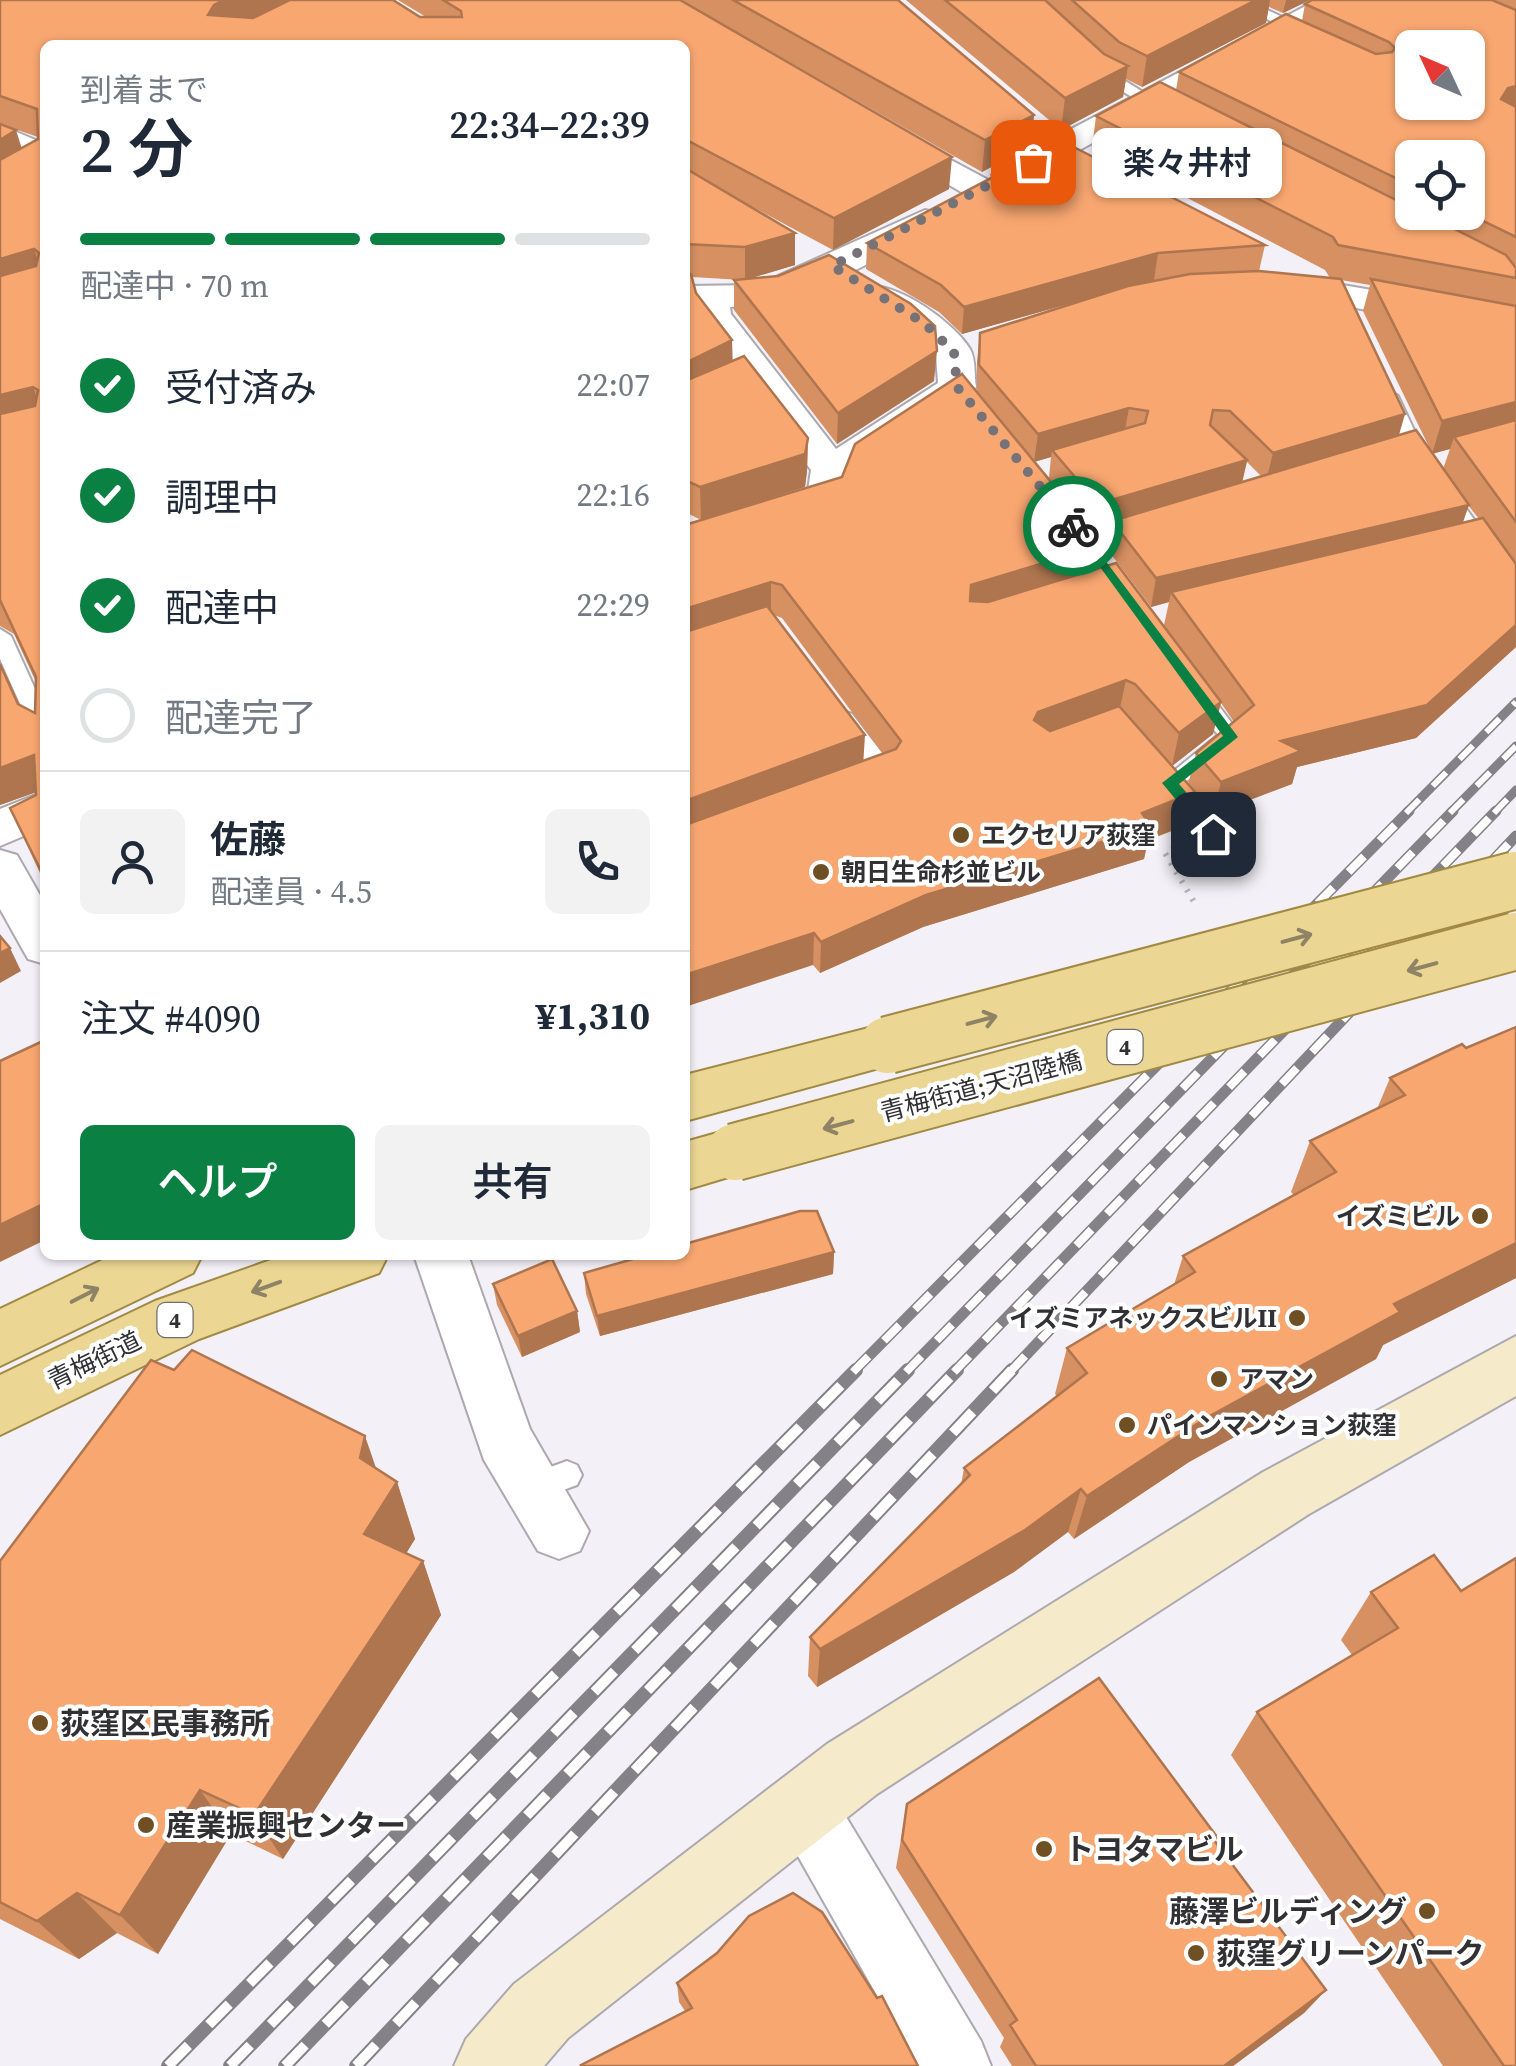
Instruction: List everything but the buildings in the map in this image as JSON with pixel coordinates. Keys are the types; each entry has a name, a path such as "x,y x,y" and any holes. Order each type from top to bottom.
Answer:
{"main road":[{"path":"690,1097 1516,880"},
{"name":"青梅街道;天沼陸橋","path":"710,1159 1516,941"},
{"path":"0,1338 162,1260"},
{"name":"青梅街道","path":"0,1406 177,1320 344,1260"}],"street":[{"path":"698,293 763,295 832,266 982,190 1144,100 1286,33 1339,0"},
{"path":"866,124 982,190"},
{"path":"1029,124 1058,148 1092,166"},
{"path":"0,135 40,156"},
{"path":"799,247 924,323 960,380"},
{"path":"1275,262 1346,304"},
{"path":"1247,285 1346,304 1516,326"},
{"path":"698,293 745,377 830,469"},
{"path":"690,534 826,497 830,469 960,380 992,341"},
{"path":"0,829 40,809"},
{"path":"0,867 40,937"},
{"path":"443,1260 506,1441 553,1498"},
{"path":"493,2066 541,2011 802,1804 1286,1493 1516,1364"},
{"path":"802,1804 956,2066"}],"lane":[{"path":"1233,0 1286,33"},
{"path":"1078,53 1107,79 1177,116"},
{"path":"1382,380 1419,456 1469,541 1516,592"},
{"path":"0,636 40,724"},
{"path":"1186,679 1231,737 1163,775 1213,834"},
{"path":"828,698 884,772 848,786"}],"path":[{"path":"1205,922 1165,853 1213,834"}],"railway":[{"path":"1406,813 1516,702"},
{"path":"1450,813 1516,746"},
{"path":"1494,813 1516,790"},
{"path":"853,1372 1409,811"},
{"path":"906,1372 1453,811"},
{"path":"954,1372 1496,811"},
{"path":"1010,1372 1516,836"},
{"path":"168,2066 856,1370"},
{"path":"230,2066 908,1370"},
{"path":"285,2066 957,1370"},
{"path":"356,2066 1012,1370"}],"way so far":[{"path":"1033,162 832,266 924,323 954,352 957,387 1073,526"}],"place":[{"name":"楽々井村","path":"1033,162"},
{"name":"エクセリア荻窪","path":"961,835"},
{"name":"朝日生命杉並ビル","path":"821,872"},
{"name":"イズミビル","path":"1480,1216"},
{"name":"イズミアネックスビルII","path":"1297,1318"},
{"name":"アマン","path":"1219,1379"},
{"name":"パインマンション荻窪","path":"1127,1425"},
{"name":"荻窪区民事務所","path":"40,1723"},
{"name":"産業振興センター","path":"146,1825"},
{"name":"トヨタマビル","path":"1044,1849"},
{"name":"藤澤ビルディング","path":"1427,1911"},
{"name":"荻窪グリーンパーク","path":"1196,1953"}],"route":[{"path":"1073,526 1231,737 1170,783 1213,834"}]}
